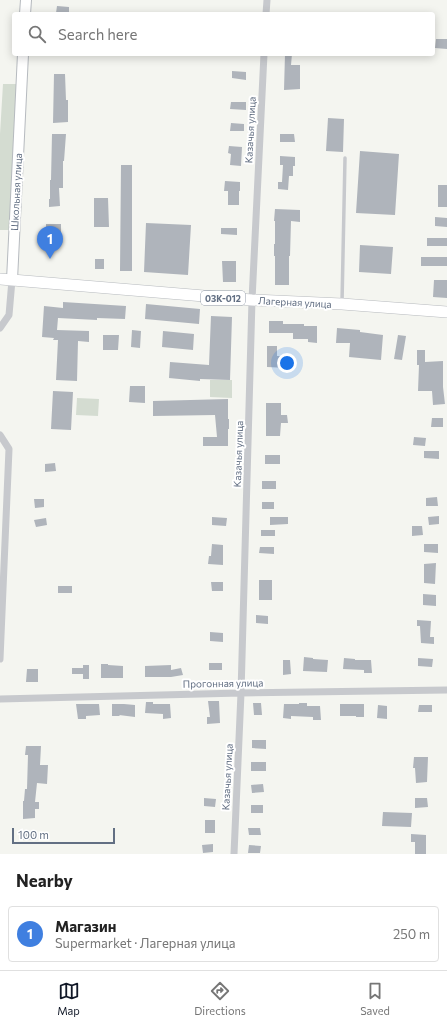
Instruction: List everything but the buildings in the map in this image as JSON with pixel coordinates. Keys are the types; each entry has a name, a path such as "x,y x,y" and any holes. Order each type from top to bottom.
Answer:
{"main road":[{"name":"Лагерная улица","path":"0,279 252,300 342,304 447,312"}],"street":[{"path":"25,12 26,0"},
{"path":"266,12 267,0"},
{"name":"Школьная улица","path":"0,328 9,315 12,280 23,56"},
{"name":"Казачья улица","path":"234,854 241,693 252,300 264,56"},
{"path":"0,434 9,448 0,659"},
{"name":"Прогонная улица","path":"0,699 447,690"}],"lane":[{"path":"342,304 345,158"}],"shaded area":[{"path":"3,84 18,84 11,230 0,230 0,134"},
{"path":"210,380 232,380 232,398 210,397"},
{"path":"77,398 99,399 98,416 76,415"}],"place":[{"name":"Магазин","path":"50,259"}]}
